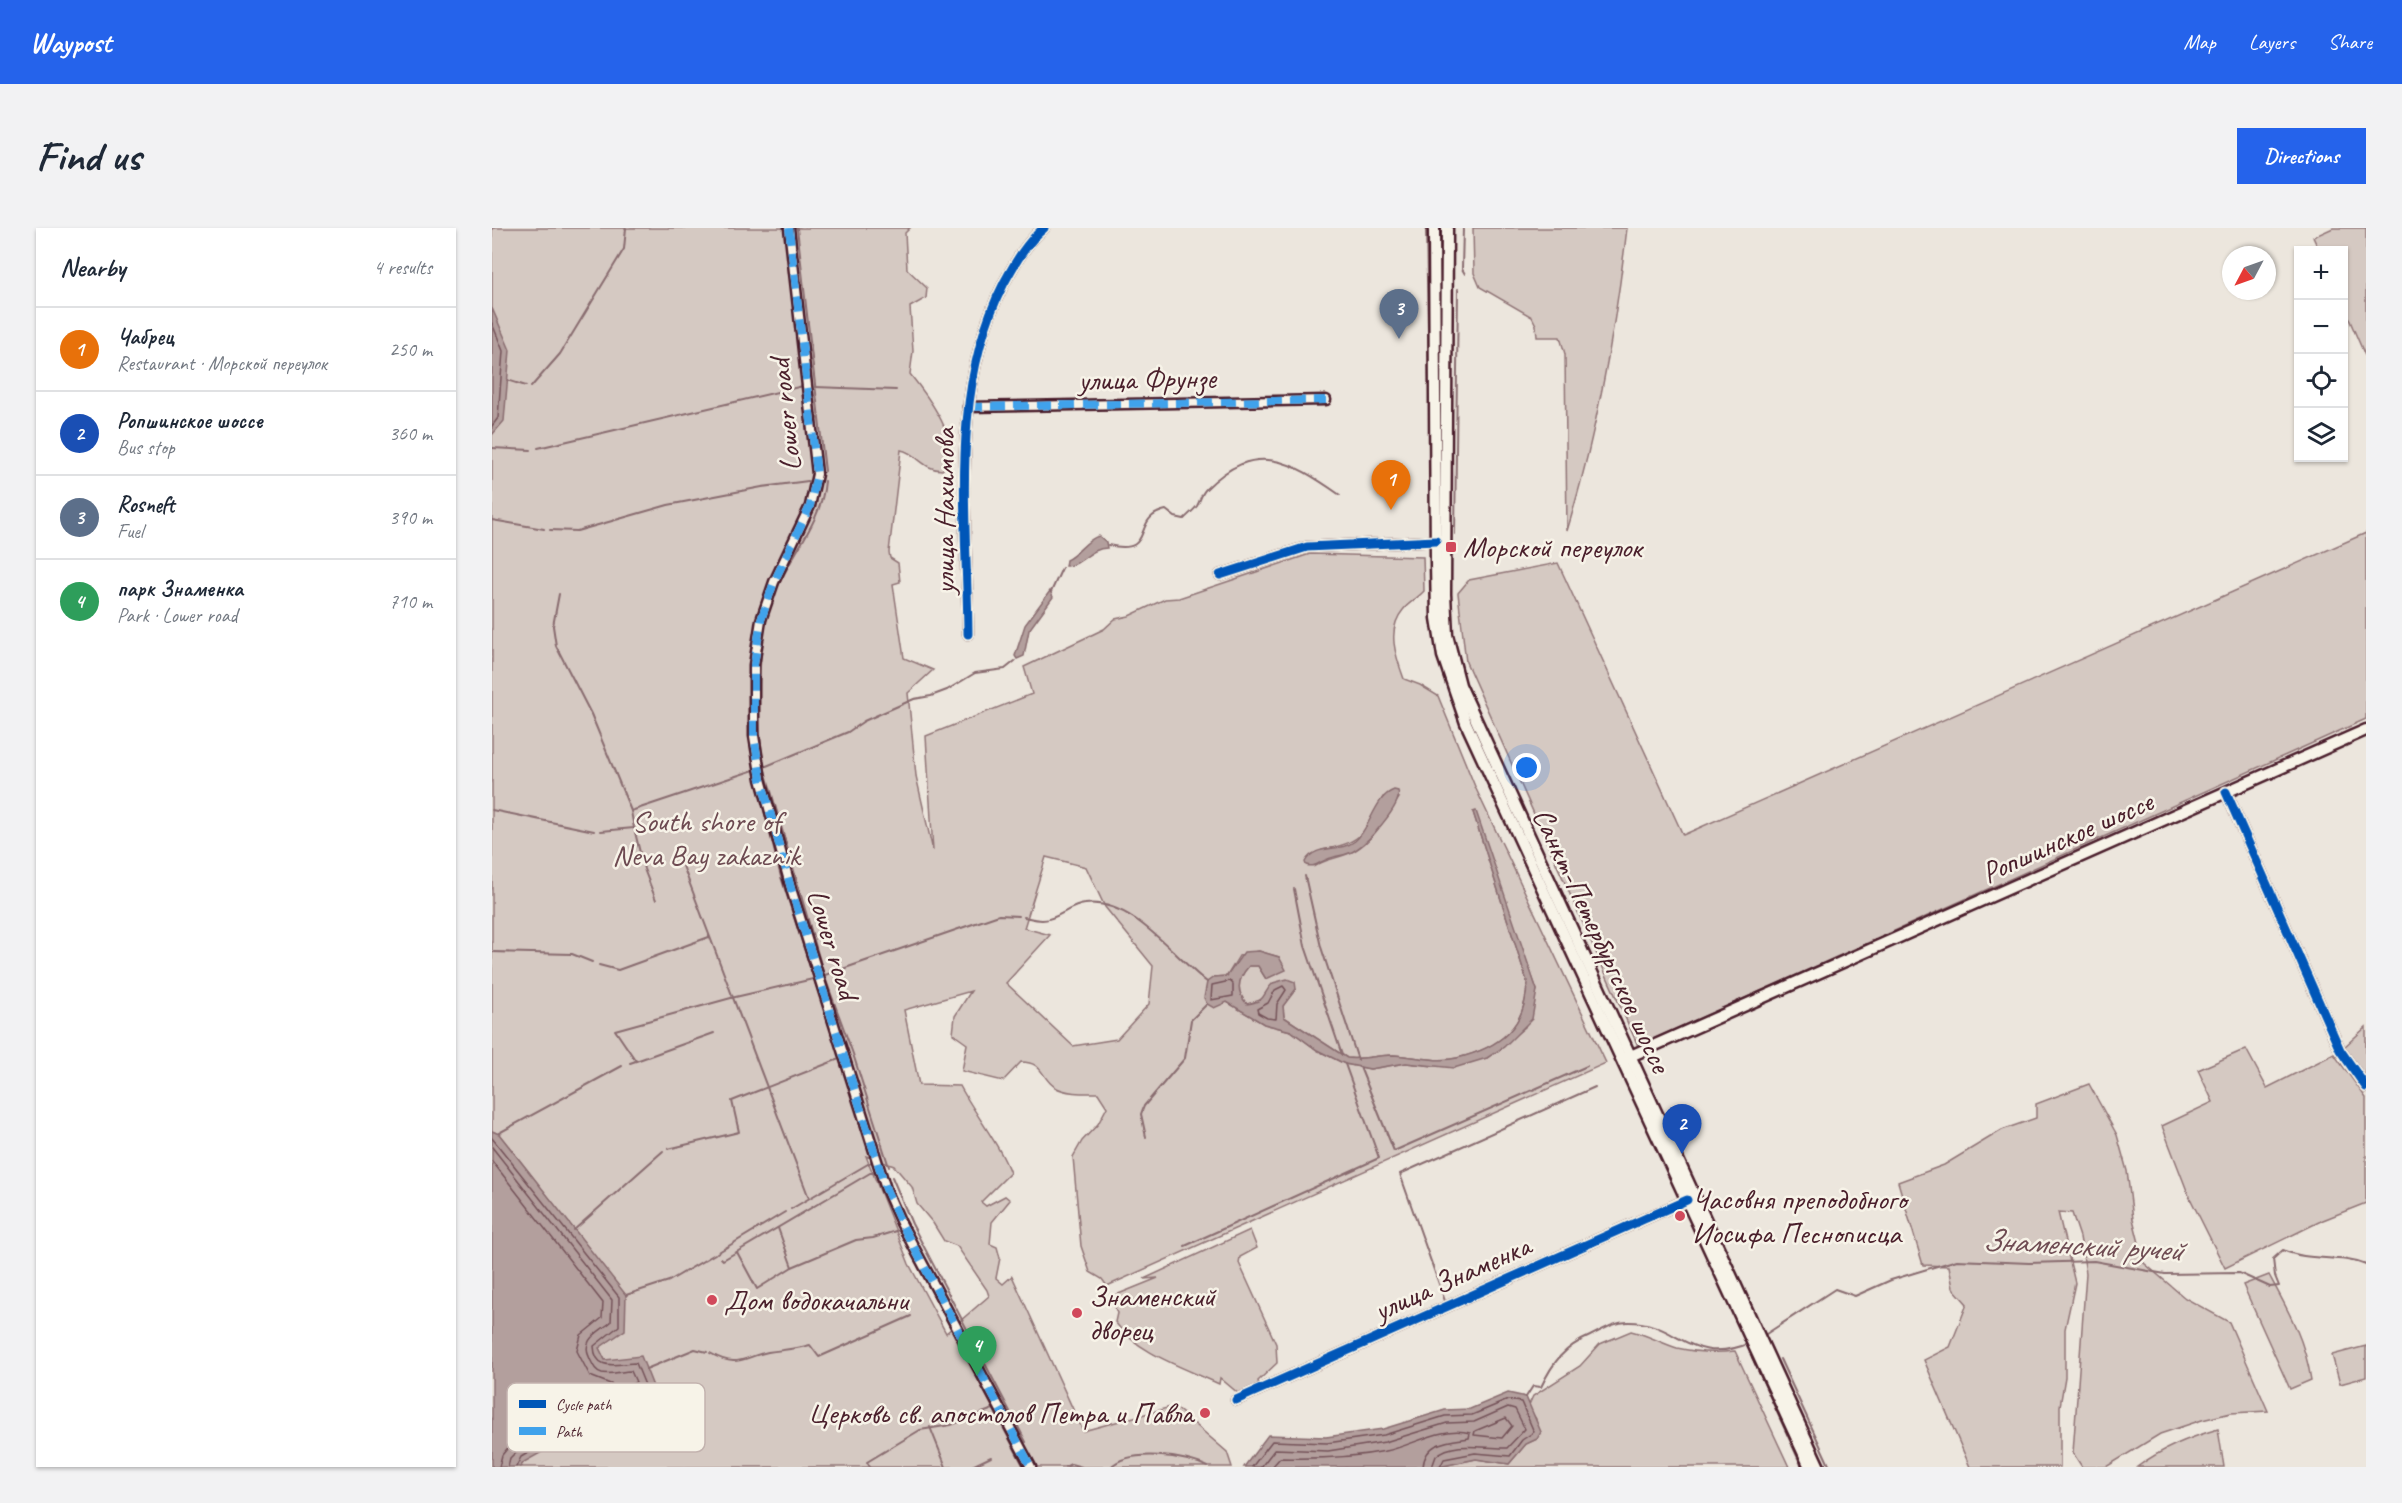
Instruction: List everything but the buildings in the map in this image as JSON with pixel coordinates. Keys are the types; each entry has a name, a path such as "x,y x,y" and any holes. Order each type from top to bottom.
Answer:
{"main road":[{"name":"Санкт-Петербургское шоссе","path":"1434,228 1437,618 1443,656 1453,688 1749,1325"},
{"name":"Санкт-Петербургское шоссе","path":"1447,228 1445,594 1451,655 1474,720 1626,1058 1687,1200 1819,1467"},
{"name":"Ропшинское шоссе","path":"1626,1058 2366,730"},
{"name":"Санкт-Петербургское шоссе","path":"1762,1352 1810,1467"}],"street":[{"name":"Lower road","path":"789,228 817,474 814,494 805,518 774,582 761,620 753,696 756,755 804,932 886,1189 906,1232 1031,1467"},
{"name":"улица Нахимова","path":"968,634 965,433 977,352 992,308 1018,258 1032,237 1044,228"},
{"name":"улица Фрунзе","path":"968,407 1326,400"},
{"path":"1220,575 1307,547 1436,541"},
{"path":"2226,792 2340,1050 2366,1087"},
{"name":"улица Знаменка","path":"1236,1400 1687,1200"}],"green space":[{"name":"South shore of Neva Bay zakaznik","path":"492,228 910,228 905,233 907,269 927,288 926,298 910,307 913,351 910,374 944,425 952,460 942,470 935,469 901,450 889,552 890,558 898,563 900,582 893,584 904,658 933,670 908,693 916,776 933,851 926,736 1032,694 1024,667 1104,629 1115,619 1129,616 1165,599 1179,598 1310,554 1423,557 1424,591 1405,607 1395,626 1394,644 1404,679 1438,696 1476,789 1606,1063 1107,1286 1102,1279 1090,1272 1081,1246 1073,1157 1082,1141 1098,1124 1107,1107 1098,1093 1076,1093 1055,1087 1038,1067 1028,1063 1021,1062 1003,1081 962,1071 967,1044 953,1034 955,1016 971,991 904,1010 919,1085 960,1086 1006,1162 1010,1173 981,1202 986,1206 1005,1196 1010,1200 992,1222 990,1244 997,1247 1000,1258 996,1278 1003,1284 1012,1276 1083,1431 1174,1406 1227,1452 1232,1467 520,1467 532,1452 705,1452 705,1383 587,1383 605,1360 599,1348 625,1295 499,1134 492,1131","holes":["1383,797 1399,798 1380,827 1368,840 1354,851 1315,866 1322,850 1347,844 1361,834","1473,812 1537,990 1525,1027 1487,1058 1433,1066 1406,1063 1370,1069 1345,1064 1317,1050 1291,1031 1264,1024 1227,1002 1221,1004 1214,977 1227,976 1239,956 1259,951 1279,957 1266,979 1258,966 1249,966 1245,971 1240,980 1239,989 1247,1004 1264,999 1267,994 1291,994 1283,1006 1284,1017 1347,1058 1393,1055 1441,1060 1472,1054 1498,1041 1508,1033 1522,1011 1527,981","1046,857 1086,867 1105,907 1153,966 1149,1004 1117,1039 1073,1046 1006,983 1050,935 1024,928","866,1156 894,1166 912,1187 917,1204 944,1241 957,1246 987,1290 989,1296 946,1333 909,1264"]},
{"path":"1473,228 1627,228 1604,381 1578,494 1567,531 1565,354 1560,337 1537,337 1536,325 1532,317 1480,287 1474,273"},
{"path":"2333,228 2366,228 2366,358 2348,316 2348,246 2317,246 2313,237"},
{"path":"2366,533 2366,719 1638,1046 1466,662 1458,593 1469,580 1558,563 1683,835"},
{"path":"2366,1027 2366,1078 2343,1048"},
{"path":"2246,1049 2267,1088 2334,1054 2366,1098 2366,1203 2323,1220 2225,1268 2189,1196 2162,1126 2213,1102 2198,1070"},
{"path":"2089,1084 2117,1135 2127,1171 2133,1219 2144,1263 2185,1298 2229,1322 2268,1411 2231,1413 2202,1420 2160,1434 2106,1467 2082,1467 2073,1453 2086,1273 2080,1237 2072,1213 2058,1212 2075,1283 2065,1329 2065,1377 2060,1406 2060,1467 1970,1467 1924,1360 1950,1347 1967,1304 1953,1288 1949,1266 1923,1265 1898,1182 1944,1165 2002,1130 2036,1118 2036,1104"},
{"path":"1250,1230 1257,1248 1240,1257 1239,1263 1276,1344 1277,1363 1258,1381 1260,1391 1255,1397 1245,1399 1220,1378 1219,1384 1163,1359 1136,1343 1115,1322 1117,1313 1111,1297 1158,1278 1144,1279"},
{"path":"2269,1275 2300,1338 2311,1380 2290,1389 2243,1285"},
{"path":"1631,1331 1684,1349 1706,1352 1735,1351 1789,1467 1438,1467 1476,1459 1509,1464 1526,1444 1537,1439 1536,1419 1528,1407 1533,1396 1580,1366 1600,1344"},
{"path":"2366,1346 2366,1377 2340,1384 2332,1355"},
{"path":"2218,1429 2224,1467 2137,1467 2176,1444"}],"water":[{"path":"492,308 510,350 504,421 492,435"},
{"path":"1099,536 1106,542 1107,548 1095,551 1076,564 1065,566 1066,560 1090,540"},
{"path":"1050,591 1053,597 1029,630 1024,656 1017,659 1015,656 1025,625"},
{"path":"1394,790 1398,791 1398,797 1390,814 1360,846 1315,865 1306,865 1305,862 1309,856 1315,852 1342,847 1355,841 1365,829 1382,799"},
{"path":"1476,811 1537,990 1532,1019 1504,1047 1487,1058 1454,1068 1406,1063 1370,1069 1345,1064 1317,1050 1291,1031 1264,1024 1227,1002 1214,1008 1207,1004 1204,998 1207,982 1214,977 1227,976 1244,952 1259,951 1279,957 1286,970 1266,979 1258,966 1249,966 1242,975 1239,985 1247,1004 1261,999 1273,983 1287,979 1295,982 1296,989 1283,1006 1284,1017 1347,1058 1393,1055 1433,1060 1449,1059 1472,1054 1498,1041 1516,1023 1522,1011 1527,981 1473,812"},
{"path":"492,1131 499,1134 626,1295 625,1330 599,1348 605,1360 641,1356 652,1383 507,1383 507,1452 542,1452 524,1462 520,1467 492,1467"},
{"path":"1508,1393 1526,1397 1541,1432 1537,1439 1526,1444 1509,1464 1476,1459 1438,1467 1244,1467 1268,1435 1326,1437 1383,1429 1445,1410 1470,1409"}],"waterway":[{"path":"531,387 560,354 624,249 626,228"},
{"path":"797,228 825,471"},
{"path":"1426,228 1430,436"},
{"path":"1463,228 1462,269 1465,274"},
{"path":"788,261 795,318"},
{"path":"1455,534 1458,289"},
{"path":"507,380 526,386"},
{"path":"538,448 803,386"},
{"path":"815,387 896,390"},
{"path":"492,448 531,450"},
{"path":"1429,451 1430,476"},
{"path":"1108,545 1123,547 1133,545 1139,541 1148,520 1155,514 1166,510 1175,517 1184,519 1197,506 1206,489 1224,474 1241,464 1257,460 1273,460 1289,465 1305,472 1340,495"},
{"path":"550,530 577,531 668,505 762,487 808,481"},
{"path":"825,481 818,512 779,583 767,616 759,682 761,748 764,767 824,975 853,1054 889,1167"},
{"path":"492,520 544,529"},
{"path":"1051,592 1062,568"},
{"path":"559,594 553,626 556,646 591,714 631,811"},
{"path":"764,767 848,732 864,721 914,699 947,690 975,673 1005,669 1015,661"},
{"path":"601,831 634,828 631,811 754,770 781,877 873,1161 791,1209"},
{"path":"492,810 594,831"},
{"path":"634,828 644,869 656,900"},
{"path":"680,858 809,1198"},
{"path":"1305,876 1321,947 1358,1060"},
{"path":"1294,889 1305,946 1342,1055"},
{"path":"1024,917 1048,919 1085,904 1102,905 1119,910 1150,931 1207,982"},
{"path":"825,975 999,915 1019,916"},
{"path":"599,965 618,970 709,937"},
{"path":"492,952 572,954 592,962"},
{"path":"630,1063 636,1061 615,1030 731,998 813,979"},
{"path":"1146,1137 1141,1114 1144,1106 1185,1058 1191,1020 1207,1004"},
{"path":"636,1061 714,1033"},
{"path":"668,1149 739,1132 732,1101 839,1059"},
{"path":"1185,1246 1379,1158 1345,1064"},
{"path":"499,1133 622,1066"},
{"path":"1360,1067 1394,1151 1587,1066"},
{"path":"1445,1301 1400,1174 1595,1087"},
{"path":"574,1230 663,1151"},
{"path":"721,1258 723,1260 870,1173 875,1173 881,1188"},
{"path":"892,1177 912,1224 1026,1442"},
{"path":"717,1253 785,1212"},
{"path":"897,1223 910,1250"},
{"path":"778,1228 792,1267"},
{"path":"737,1252 757,1289 792,1267 856,1240 873,1238 899,1230"},
{"name":"Знаменский ручей","path":"1763,1336 1835,1289 1855,1296 1891,1280 1957,1260 2029,1263 2094,1261 2165,1274 2239,1273 2270,1287 2279,1286 2273,1259 2283,1250 2303,1256 2345,1260 2366,1265"},
{"path":"626,1295 669,1281 715,1254"},
{"path":"912,1254 1024,1467"},
{"path":"710,1353 734,1361 768,1352 810,1345 819,1357 911,1316"},
{"name":"Знаменский ручей","path":"1526,1397 1533,1386 1541,1387 1550,1370 1566,1350 1581,1340 1618,1323 1645,1324 1660,1328 1685,1342 1712,1350 1729,1349 1750,1343"},
{"path":"646,1369 695,1349 707,1352"},
{"path":"1752,1357 1802,1467"},
{"path":"1780,1359 1830,1467"},
{"path":"870,1467 867,1462 920,1430 951,1425 993,1409"},
{"path":"930,1427 946,1467"},
{"name":"Знаменский ручей","path":"1111,1467 1119,1461 1144,1456 1173,1457 1208,1467"},
{"path":"970,1467 991,1457"},
{"name":"Знаменский ручей","path":"1065,1467 1071,1464 1082,1467"}],"marked path":[{"path":"789,228 817,474 810,506 774,582 761,620 754,665 754,736 761,779 792,892 886,1189 901,1223 1031,1467"},
{"path":"968,407 1326,400"}],"cycle path":[{"path":"968,634 965,455 968,410 975,367 987,324 1004,283 1026,247 1044,228"},
{"path":"1220,575 1307,547 1436,541"},
{"path":"2226,792 2340,1050 2366,1087"},
{"path":"1236,1400 1687,1200"}],"place":[{"name":"Rosneft","path":"1399,339"},
{"name":"Чабрец","path":"1391,510"},
{"name":"Морской переулок","path":"1451,547"},
{"name":"Ропшинское шоссе","path":"1682,1154"},
{"name":"Часовня преподобного Иосифа Песнописца","path":"1680,1216"},
{"name":"Дом водокачальни","path":"712,1300"},
{"name":"Знаменский дворец","path":"1077,1313"},
{"name":"парк Знаменка","path":"977,1376"},
{"name":"Церковь св. апостолов Петра и Павла","path":"1205,1413"}]}
